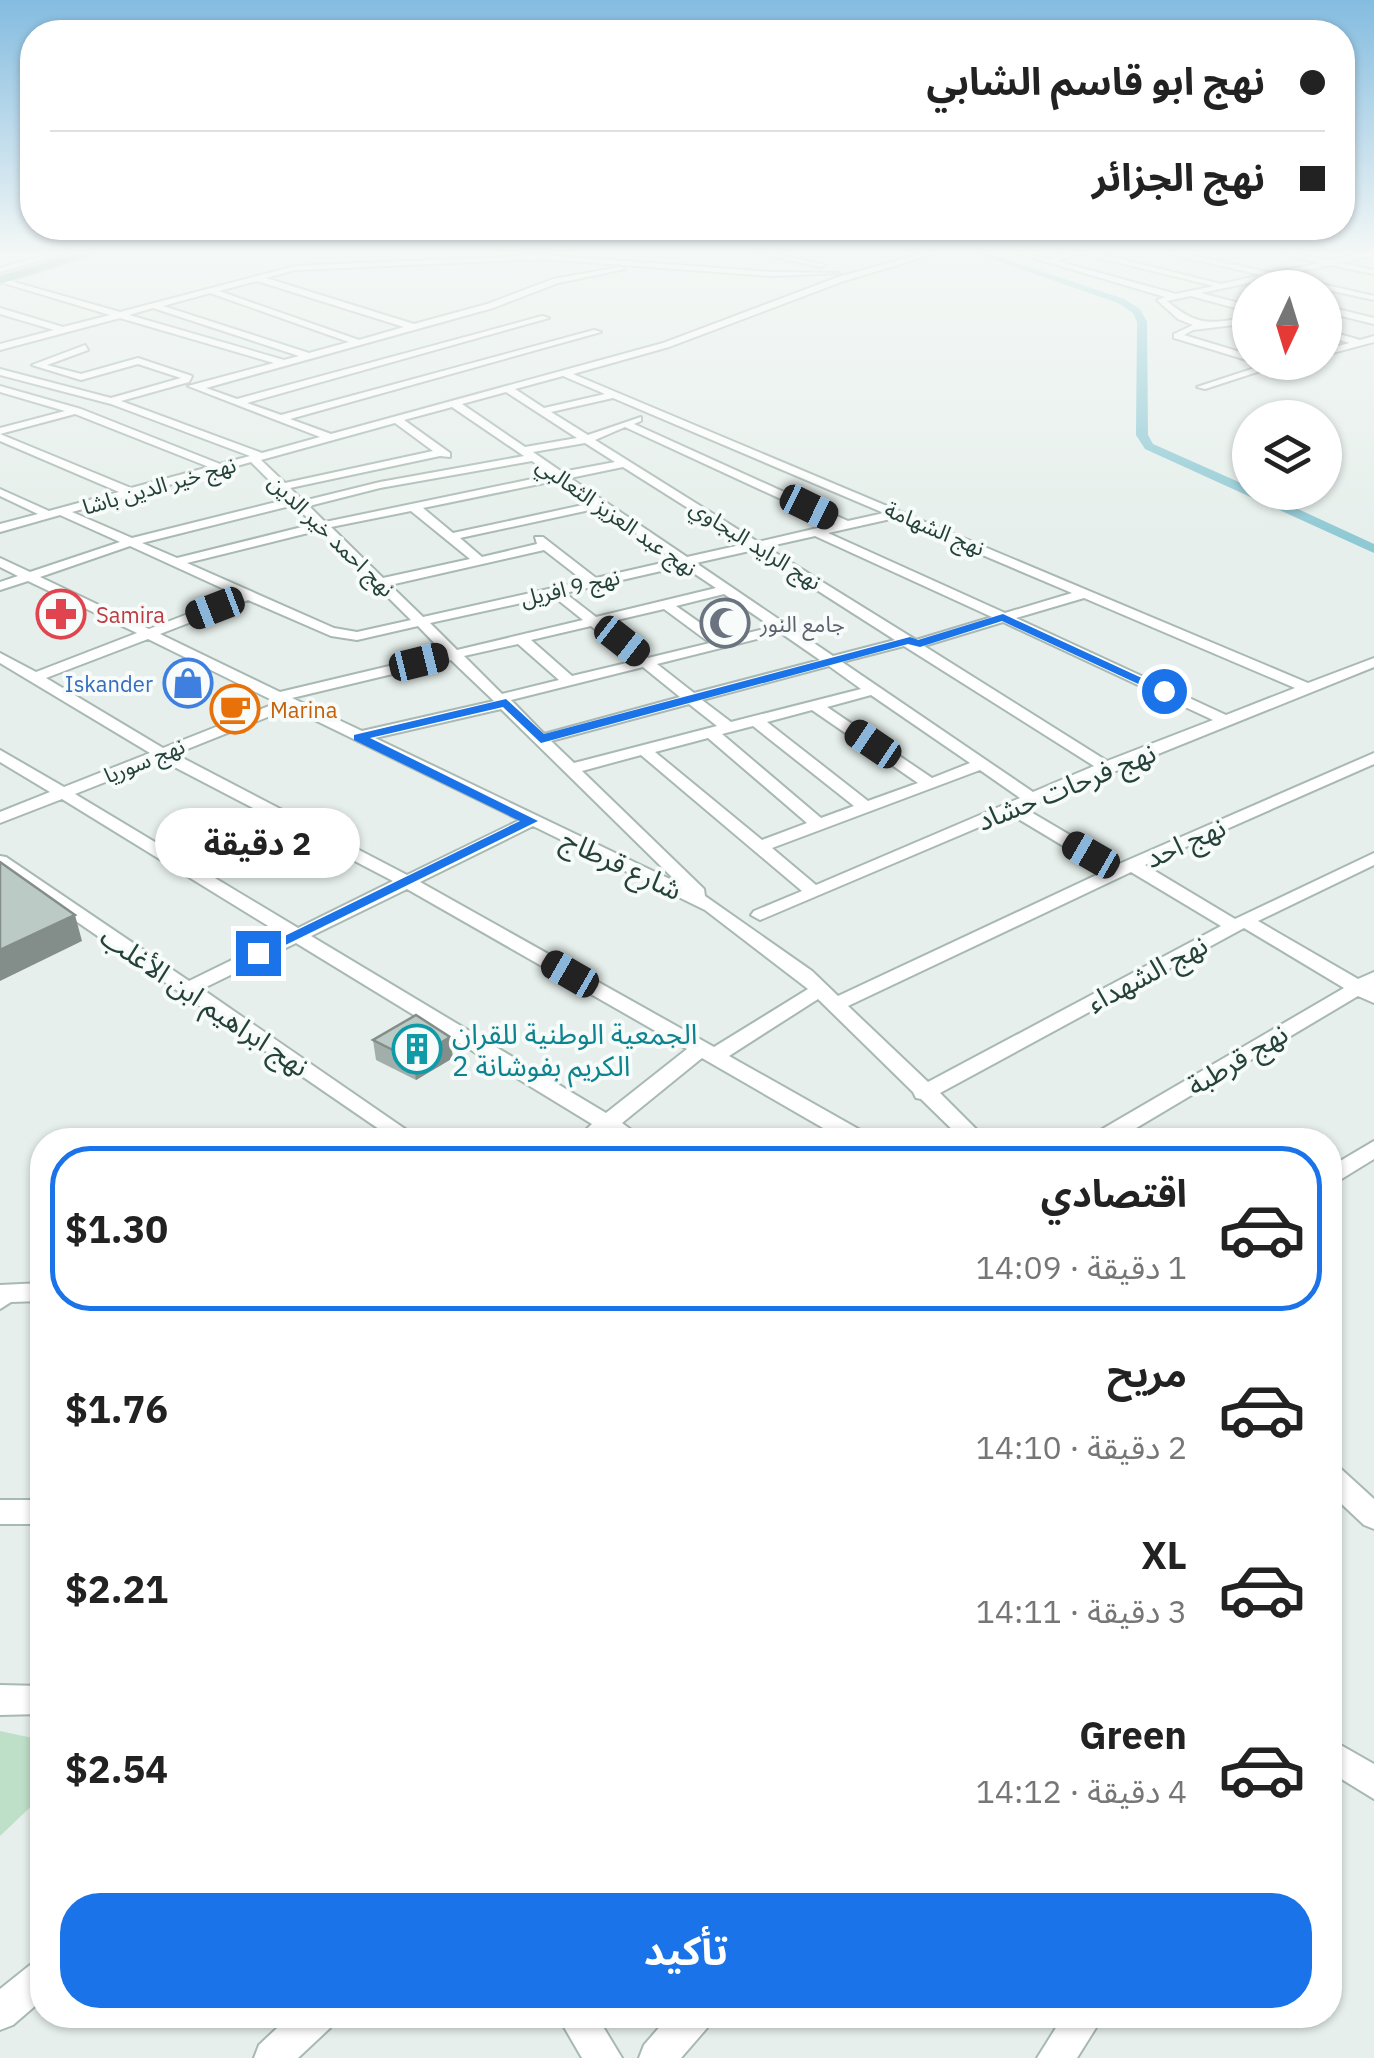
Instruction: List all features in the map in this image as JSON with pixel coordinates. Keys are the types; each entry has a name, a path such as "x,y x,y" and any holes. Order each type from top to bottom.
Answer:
{"street":[{"path":"79,347 86,349 38,366 81,377 138,361 327,436"},
{"path":"230,347 284,363"},
{"path":"281,347 310,356"},
{"path":"197,387 344,347"},
{"path":"373,347 420,362"},
{"path":"238,402 441,347"},
{"path":"282,418 540,347"},
{"name":"نهج خير الدين باشا","path":"0,528 655,347"},
{"path":"436,366 466,378"},
{"path":"0,372 111,401 257,457"},
{"name":"نهج الشهامة","path":"562,372 1306,688"},
{"path":"1202,387 1232,377"},
{"path":"0,434 182,380"},
{"name":"نهج الرايد البجاوي","path":"483,384 502,389 543,411 1106,767"},
{"path":"0,389 77,411 220,468"},
{"path":"543,411 617,394"},
{"name":"نهج عبد العزيز الثعالبي","path":"452,402 1031,798"},
{"path":"0,586 131,542 528,455 587,439 658,410"},
{"path":"395,418 491,490"},
{"path":"626,424 847,526"},
{"path":"0,434 132,493"},
{"path":"280,487 442,452"},
{"name":"نهج احمد خير الدين","path":"257,457 280,487 326,525 380,583 711,906"},
{"path":"177,562 326,525 624,463"},
{"path":"0,492 131,542 248,594"},
{"path":"450,537 598,505"},
{"path":"414,507 480,561"},
{"name":"نهج 9 افريل","path":"248,594 331,632 357,636 900,513"},
{"path":"516,523 593,582"},
{"path":"817,532 1228,721"},
{"path":"380,583 546,546"},
{"name":"شارع قرطاج","path":"0,562 711,906 826,997 962,1128"},
{"path":"555,590 730,729"},
{"name":"نهج سوريا","path":"0,818 282,700 454,653 725,590"},
{"path":"541,739 1087,593"},
{"path":"38,676 248,594"},
{"path":"666,604 720,644"},
{"path":"358,737 782,629"},
{"path":"520,638 569,681"},
{"path":"3,661 38,676 160,753 406,881 840,1128"},
{"name":"نهج فرحات حشاد","path":"760,915 1106,767 1370,666"},
{"path":"571,769 870,691"},
{"path":"816,706 929,783"},
{"path":"757,722 866,808"},
{"path":"710,732 818,824"},
{"path":"644,750 812,890"},
{"path":"0,755 614,1128"},
{"name":"نهج احد","path":"602,1128 707,1053 826,997 1374,758"},
{"path":"758,846 982,764"},
{"path":"0,768 24,769"},
{"path":"1012,808 1368,988"},
{"path":"187,990 294,934 531,821"},
{"name":"نهج الشهداء","path":"922,1093 1239,923 1374,858"},
{"name":"نهج ابراهيم ابن الأغلب","path":"0,861 392,1128"},
{"name":"نهج قرطبة","path":"1121,1128 1368,988"},
{"path":"1342,1170 1374,1148"},
{"path":"2,1296 30,1293"},
{"path":"1342,1487 1374,1517"},
{"path":"0,1512 30,1512"},
{"path":"0,1700 30,1700"},
{"path":"1342,1761 1372,1778"},
{"path":"0,2012 30,1987"},
{"path":"272,2058 303,2028"},
{"path":"584,2028 604,2058"},
{"path":"657,2058 683,2028"},
{"path":"1056,2058 1077,2028"}],"green space":[{"path":"0,1731 30,1737 30,1807 0,1836"}],"building":[{"path":"0,862 75,915 0,950"},
{"path":"416,1015 450,1037 413,1060 373,1040"}],"waterway":[{"path":"1142,347 1142,435 1149,446 1374,549"}],"place":[{"name":"Samira","path":"61,614"},
{"name":"جامع النور","path":"725,623"},
{"name":"Iskander","path":"188,683"},
{"name":"Marina","path":"235,709"},
{"name":"الجمعية الوطنية للقران الكريم بفوشانة 2","path":"417,1049"}],"route":[{"path":"258,953 531,821 358,737 506,703 541,739 910,640 916,644 1003,617 1164,691"}]}
